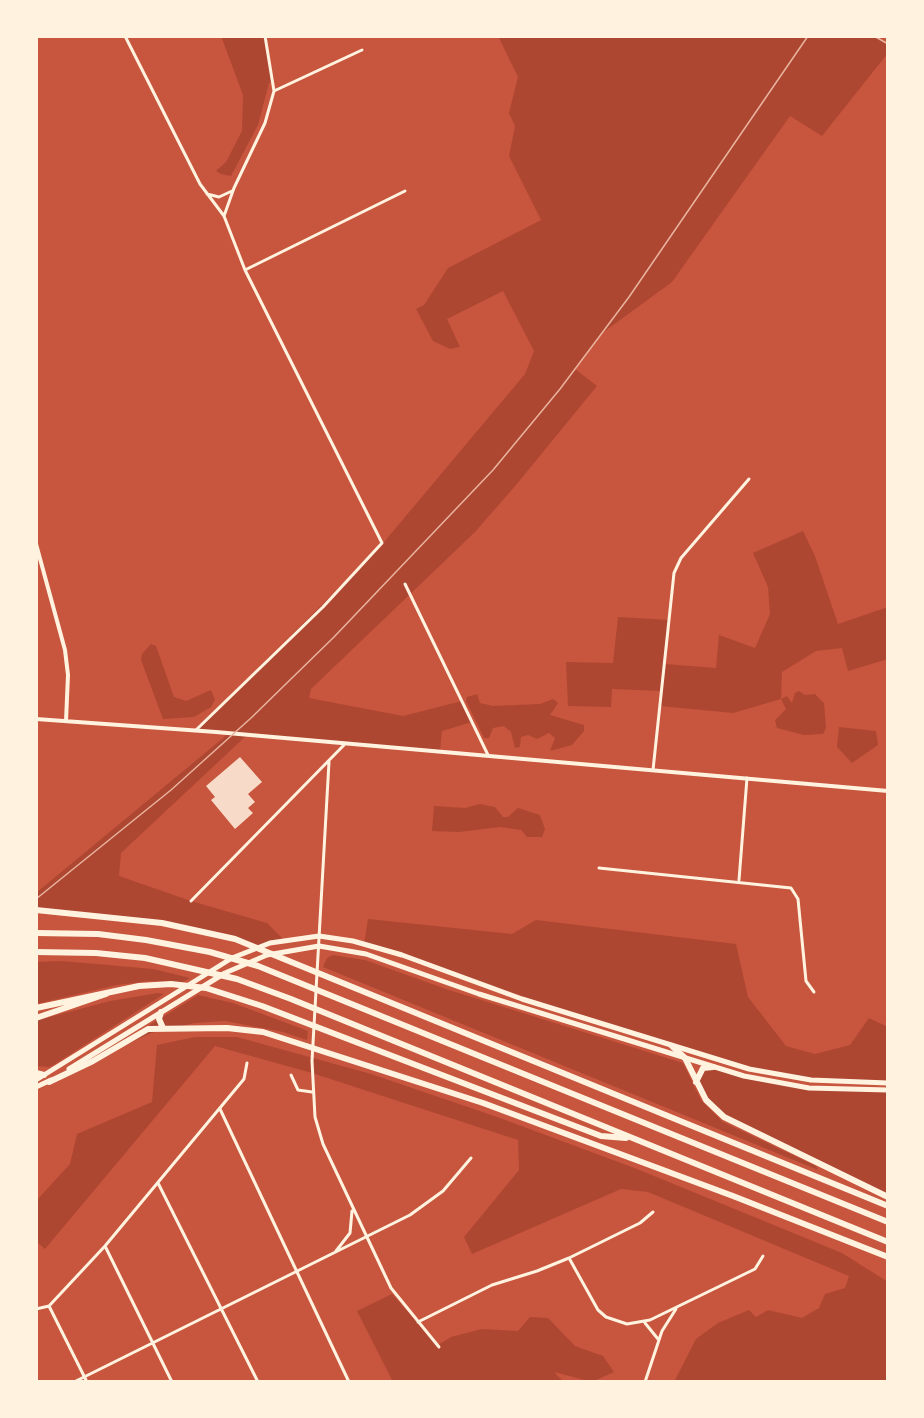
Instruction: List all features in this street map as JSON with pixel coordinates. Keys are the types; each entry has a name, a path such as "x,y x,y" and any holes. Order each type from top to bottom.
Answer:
{"highway":[{"path":"36,910 162,923 235,939 888,1206"},
{"path":"36,933 98,934 147,940 210,952 258,966 888,1222"},
{"path":"36,952 96,953 145,958 237,979 888,1242"},
{"path":"36,1008 114,990 171,984 218,991 601,1136 633,1138"},
{"path":"36,1018 95,1000 114,990"},
{"path":"161,1012 159,1019 163,1028"},
{"path":"49,1082 93,1061 144,1030 163,1028 253,1030 330,1051 523,1117 888,1257"},
{"path":"672,1046 685,1058 709,1104 737,1126 888,1197"},
{"path":"696,1082 703,1068 713,1067"},
{"path":"36,1073 44,1075"}],"main road":[{"path":"36,1080 232,958 270,943 319,936 353,941 402,955 522,999 749,1069 790,1077 853,1083 888,1083"},
{"path":"36,1087 49,1082 225,973 282,951 319,946 366,954 479,994 713,1067 809,1088 888,1090"}],"street":[{"path":"125,36 205,193 224,216 245,270 382,543 322,607 195,731"},
{"path":"224,216 233,189 265,123 274,91 265,36"},
{"path":"274,91 362,50"},
{"path":"205,193 219,196 233,189"},
{"path":"245,270 405,191"},
{"path":"653,770 674,573 681,558 749,479"},
{"path":"36,544 67,662 66,721"},
{"path":"405,584 489,756"},
{"path":"36,720 216,732 888,791"},
{"path":"191,901 344,745"},
{"path":"329,762 312,1061 315,1117 323,1143 392,1288 439,1347"},
{"path":"739,880 747,778"},
{"path":"599,868 786,885 797,894 806,981 814,992"},
{"path":"36,1309 49,1306 105,1246 244,1079 247,1063"},
{"path":"291,1076 298,1090 312,1092"},
{"path":"220,1108 349,1382"},
{"path":"74,1382 423,1208 443,1191 471,1158"},
{"path":"158,1183 258,1382"},
{"path":"332,1254 346,1241 350,1233 353,1214 351,1204"},
{"path":"418,1322 492,1285 570,1258 640,1223 653,1212"},
{"path":"105,1246 172,1382"},
{"path":"570,1258 598,1310 606,1317 627,1324 644,1322 755,1269 763,1256"},
{"path":"49,1306 87,1382"},
{"path":"645,1382 665,1324 678,1307"},
{"path":"644,1322 658,1340"}],"shaded area":[{"path":"221,36 265,36 274,81 269,83 258,125 231,176 216,171 226,162 242,131 243,95"},
{"path":"498,36 874,36 888,44 888,53 822,136 790,116 672,282 601,334 575,369 597,386 516,485 475,532 311,689 309,698 403,716 462,701 472,722 442,731 440,752 247,735 121,853 119,876 191,901 267,923 284,940 256,947 205,931 36,910 36,893 228,734 195,731 379,548 525,374 534,351 503,291 447,319 460,347 450,349 433,341 416,309 424,305 448,268 541,220 509,156 515,126 509,113 518,77"},
{"path":"803,531 815,556 838,624 888,607 888,659 848,671 842,648 816,651 782,672 781,699 733,713 660,706 661,691 612,689 611,707 568,706 566,662 613,663 618,617 669,620 665,664 716,668 719,635 755,648 770,614 768,587 753,553"},
{"path":"151,644 156,646 174,697 186,701 211,690 215,700 211,707 194,717 163,719 141,660 142,654"},
{"path":"799,691 805,695 815,694 824,703 826,728 823,734 804,735 777,728 775,720 786,709 781,699 787,696 792,703 795,693"},
{"path":"477,694 480,703 493,706 540,704 553,699 558,703 550,715 584,725 584,731 572,745 550,751 555,738 549,733 537,739 528,735 521,737 520,747 515,748 511,732 504,726 493,728 489,738 484,738 466,701 467,697"},
{"path":"839,727 876,731 878,745 852,763 837,747"},
{"path":"480,804 495,807 503,817 508,817 518,808 540,815 545,829 542,837 527,837 521,830 500,827 459,832 432,831 434,806 465,808"},
{"path":"368,919 512,934 536,920 736,944 748,997 786,1046 815,1054 850,1045 869,1018 888,1027 888,1083 790,1077 672,1046 364,944"},
{"path":"333,955 365,960 446,989 683,1063 701,1100 723,1122 816,1166 818,1170 323,967 327,958"},
{"path":"62,961 153,969 190,978 183,982 149,981 117,985 36,1004 36,962"},
{"path":"164,994 55,1064 49,1067 36,1066 38,1020 110,1001"},
{"path":"198,995 233,1003 308,1031 307,1040 283,1032 225,1021 195,1023 151,1033 114,1050 113,1048"},
{"path":"195,1037 237,1037 371,1074 500,1118 637,1169 842,1253 888,1282 888,1382 674,1382 696,1339 718,1323 749,1310 756,1317 768,1310 802,1318 819,1308 825,1294 845,1288 849,1276 648,1192 621,1189 472,1254 464,1237 519,1170 518,1140 312,1073 215,1046 45,1249 36,1241 36,1201 70,1164 77,1134 152,1102 157,1045"},
{"path":"707,1067 809,1088 888,1090 888,1197 750,1132 709,1104 697,1076"},
{"path":"392,1294 438,1345 451,1337 482,1329 518,1331 530,1317 548,1318 575,1346 603,1356 614,1372 592,1382 554,1372 564,1382 393,1382 357,1311"}],"building":[{"path":"240,757 262,782 248,794 255,802 248,808 253,813 235,829 211,800 215,797 206,786"}],"railway":[{"path":"36,899 171,790 251,718 334,637 493,470 560,389 629,297 808,36"},
{"path":"874,36 888,44"}]}
